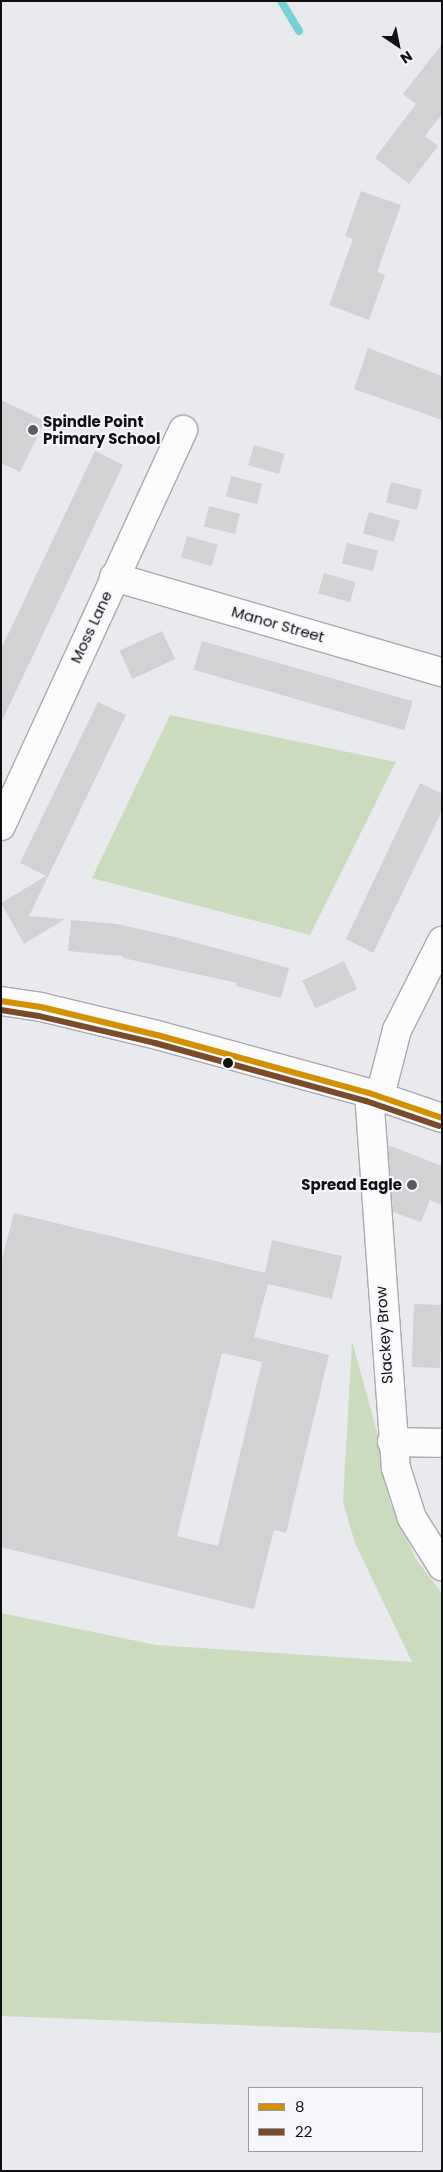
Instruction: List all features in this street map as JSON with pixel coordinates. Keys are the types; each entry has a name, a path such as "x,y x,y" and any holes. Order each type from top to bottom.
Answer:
{"street":[{"name":"Moss Lane","path":"1,826 183,430"},
{"name":"Manor Street","path":"114,577 442,672"},
{"name":"Slackey Brow","path":"442,941 397,1030 375,1094 392,1442 396,1468 412,1518 442,1566"},
{"path":"1,1002 41,1007 157,1035 375,1094 442,1118"},
{"path":"392,1442 442,1443"}],"green space":[{"path":"170,715 396,762 310,935 92,878"},
{"path":"352,1341 380,1443 390,1503 417,1561 442,1593 442,2033 1,2016 1,1613 156,1645 412,1662 355,1543 343,1502"}],"building":[{"path":"442,44 442,114 425,136 438,146 409,184 375,158 416,104 403,94"},
{"path":"361,191 401,205 377,272 385,275 369,320 329,305 353,239 345,236"},
{"path":"368,348 442,376 442,420 354,389"},
{"path":"1,400 45,421 20,472 1,463"},
{"path":"254,445 285,454 279,474 248,465"},
{"path":"95,451 123,465 1,723 1,649"},
{"path":"231,476 262,484 257,504 226,496"},
{"path":"391,482 422,490 417,510 386,502"},
{"path":"209,506 240,514 235,534 204,526"},
{"path":"369,512 400,521 394,542 363,533"},
{"path":"187,536 218,545 212,566 181,557"},
{"path":"347,543 378,551 373,571 342,563"},
{"path":"324,573 356,582 350,602 318,593"},
{"path":"162,631 175,659 133,679 119,651"},
{"path":"202,641 413,701 404,730 194,670"},
{"path":"98,702 126,715 29,916 65,919 24,944 1,903 46,876 20,863"},
{"path":"420,783 442,794 442,811 373,953 346,939"},
{"path":"71,920 117,924 175,937 289,968 281,998 236,986 237,983 123,958 123,956 68,951"},
{"path":"344,961 357,989 315,1009 302,980"},
{"name":"Spread Eagle","path":"388,1145 442,1166 442,1205 430,1200 421,1222 393,1212"},
{"path":"14,1213 265,1273 272,1240 342,1256 332,1299 268,1284 254,1337 329,1355 286,1533 274,1530 254,1609 1,1547 1,1263","holes":["222,1353 262,1362 218,1546 177,1536"]},
{"path":"414,1304 442,1305 440,1368 412,1367"}],"waterway":[{"path":"281,1 299,31"}],"transit line":[{"name":"8","path":"1,1001 41,1007 157,1035 369,1093 442,1118"},
{"name":"22","path":"1,1010 39,1016 155,1043 366,1101 439,1126"}],"place":[{"name":"Spindle Point Primary School","path":"33,430"},
{"name":"Spread Eagle","path":"412,1185"}]}
